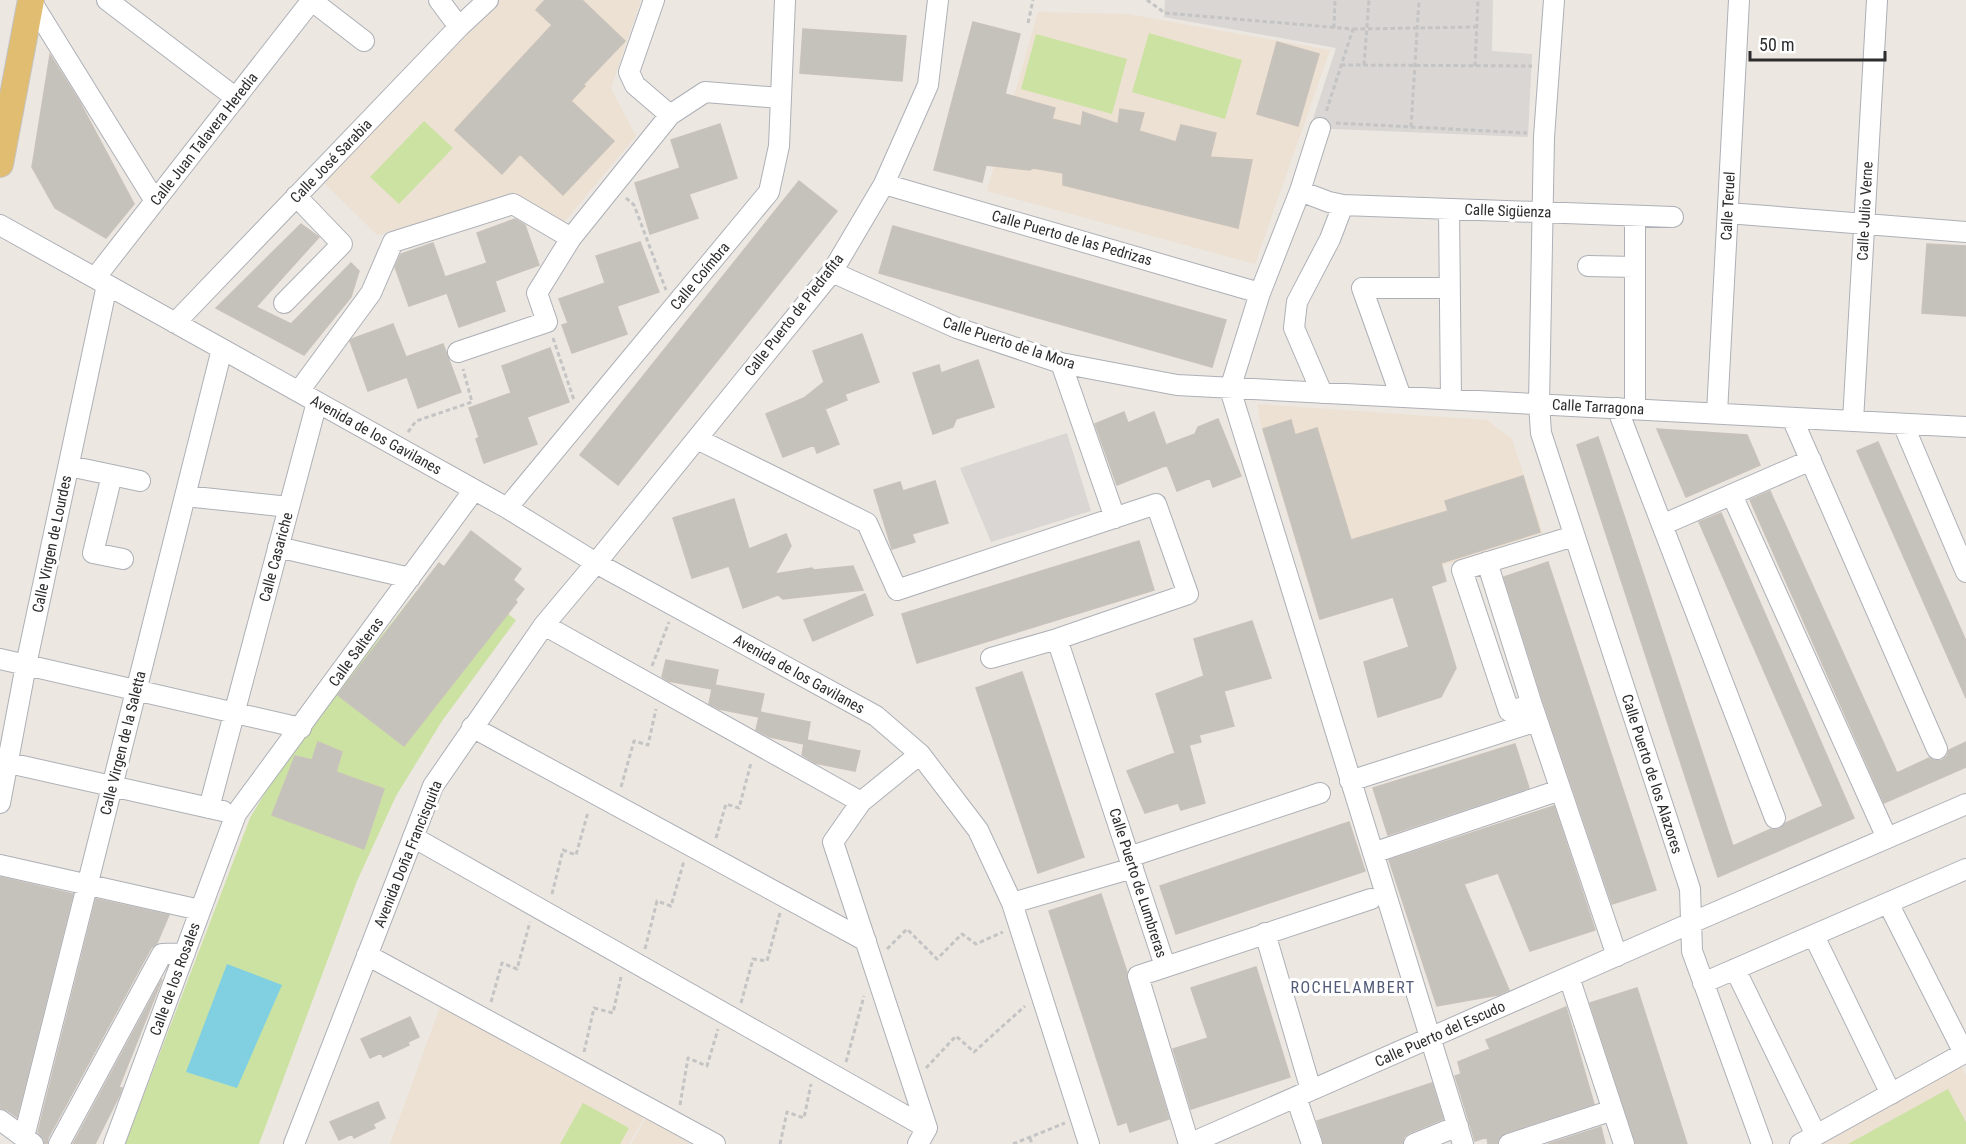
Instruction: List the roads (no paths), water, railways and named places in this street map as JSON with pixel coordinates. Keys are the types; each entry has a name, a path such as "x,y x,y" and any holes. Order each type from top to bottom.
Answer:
{"main road":[{"path":"0,164 31,0"}],"street":[{"path":"31,0 155,201"},
{"path":"107,0 236,98"},
{"path":"312,0 364,41"},
{"name":"Calle Juan Talavera Heredia","path":"101,282 155,201 312,0"},
{"path":"439,0 459,27"},
{"name":"Calle José Sarabia","path":"175,323 459,27 488,0"},
{"path":"654,0 629,72 635,85 670,115"},
{"name":"Calle Coímbra","path":"507,508 769,192 779,146 785,0"},
{"name":"Calle Puerto de Piedrafita","path":"597,563 832,272 884,184 928,84 938,0"},
{"name":"Calle Puerto de los Alazores","path":"1554,0 1544,137 1539,404 1541,433 1690,889 1692,951 1762,1144"},
{"name":"Calle Teruel","path":"1717,413 1739,0"},
{"name":"Calle Julio Verne","path":"1853,422 1877,0"},
{"path":"458,352 547,322 537,292 571,238 670,115 705,92 780,98"},
{"path":"1322,125 1300,191 1260,293 1230,389 1461,1135"},
{"name":"Calle Puerto de las Pedrizas","path":"884,184 1260,293"},
{"name":"Calle Sigüenza","path":"1300,191 1343,205 1673,217"},
{"path":"284,303 342,244 296,196"},
{"name":"Avenida de los Gavilanes","path":"299,391 370,293 393,242 513,204 571,238"},
{"path":"1322,393 1294,328 1297,302 1330,239 1343,205"},
{"path":"1449,209 1450,399"},
{"path":"1728,213 1966,232"},
{"path":"1635,216 1635,267 1626,408 1662,525 1775,818"},
{"name":"Avenida de los Gavilanes","path":"0,225 507,508 597,563 876,716 920,754 978,830 1012,903 1089,1144"},
{"path":"1588,266 1635,267"},
{"name":"Calle Puerto de la Mora","path":"832,272 957,328 1061,363 1177,385 1230,389"},
{"name":"Calle Virgen de Lourdes","path":"0,803 4,762 69,466 101,282"},
{"path":"1401,397 1362,288 1450,288"},
{"name":"Calle Virgen de la Saletta","path":"29,1141 87,885 222,349"},
{"path":"1061,363 1115,518"},
{"name":"Calle Tarragona","path":"1230,389 1966,427"},
{"name":"Calle Casariche","path":"210,808 317,402"},
{"path":"1792,418 1937,749"},
{"path":"1903,424 1966,572"},
{"path":"697,440 867,524 897,590 1156,504 1188,594 1057,639 992,658"},
{"path":"1662,525 1811,460"},
{"path":"69,466 140,481"},
{"path":"112,475 93,553 123,559"},
{"name":"Calle Salteras","path":"236,814 474,490"},
{"path":"1732,495 1887,838"},
{"path":"185,496 289,507"},
{"path":"1535,713 1509,711 1462,570 1574,536"},
{"path":"278,547 410,578"},
{"path":"1487,562 1560,790 1617,956"},
{"name":"Avenida Doña Francisquita","path":"294,1144 433,786 544,625 597,563"},
{"path":"544,625 861,802"},
{"name":"Calle Puerto de Lumbreras","path":"1057,639 1165,966 1138,976 1189,1144"},
{"path":"0,659 301,728"},
{"path":"1350,781 1535,713"},
{"path":"472,727 866,941"},
{"path":"920,754 861,802 833,842 912,1082 923,1136"},
{"path":"4,762 236,814"},
{"path":"1373,853 1560,790"},
{"path":"1012,903 1131,863 1320,793"},
{"name":"Calle Puerto del Escudo","path":"1189,1144 1966,804"},
{"name":"Calle de los Rosales","path":"114,1144 236,814"},
{"path":"413,837 842,1080 923,1136"},
{"path":"0,865 200,910"},
{"path":"1703,983 1888,903 1964,875"},
{"path":"1165,966 1371,899"},
{"path":"1735,969 1808,1140 1965,1052 1888,903"},
{"path":"1264,933 1303,1094 1312,1144"},
{"path":"1814,936 1891,1094"},
{"path":"59,1144 162,954 185,953"},
{"path":"367,955 715,1144"},
{"path":"1569,977 1624,1144"},
{"path":"1509,1144 1613,1110"},
{"path":"0,1120 29,1141"},
{"path":"1414,1144 1461,1135"},
{"path":"1436,1144 1461,1135"}],"water":[{"path":"227,964 282,985 237,1088 186,1072"}],"district":[{"name":"ROCHELAMBERT","path":"1353,987"}]}
